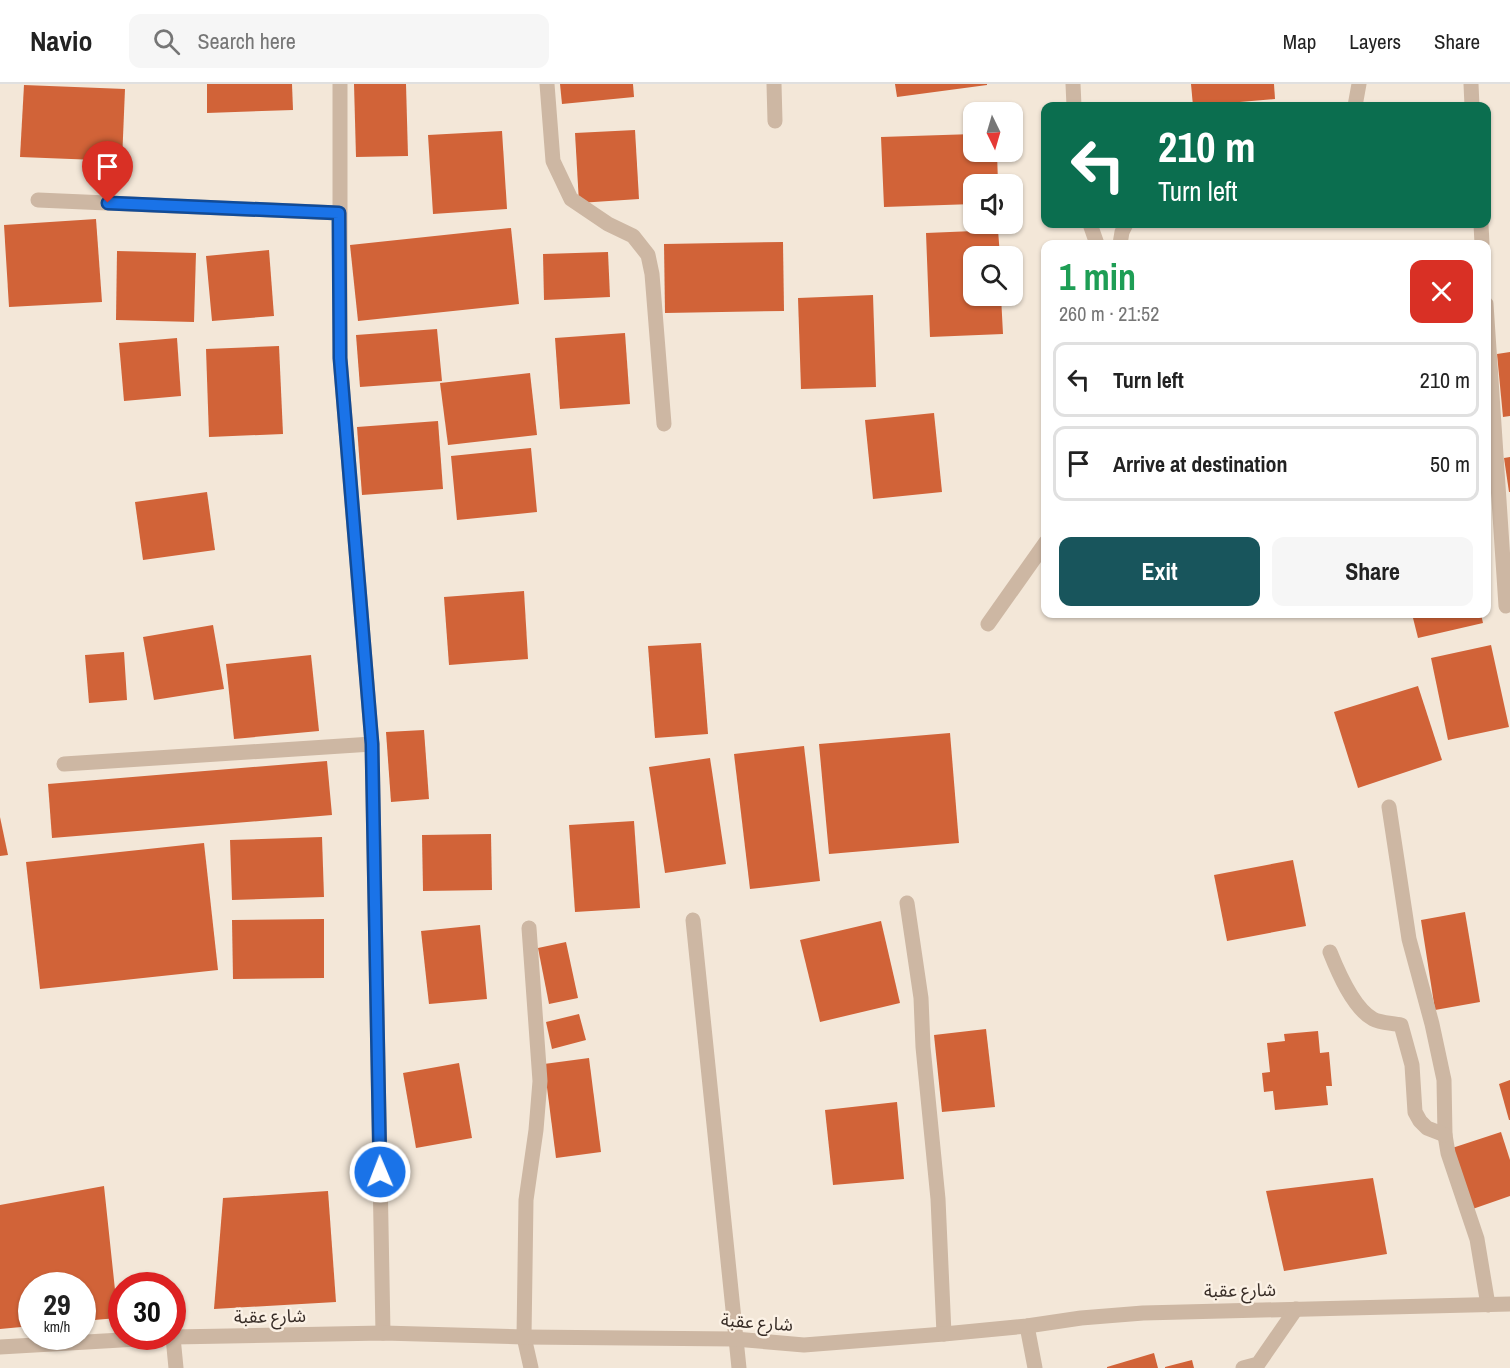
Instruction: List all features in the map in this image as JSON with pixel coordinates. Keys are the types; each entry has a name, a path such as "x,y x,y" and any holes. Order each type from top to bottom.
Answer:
{"street":[{"path":"340,84 340,358 372,744 383,1333"},
{"path":"546,84 553,161 571,199 608,224 633,236 648,255 652,274 664,424"},
{"path":"774,84 775,121"},
{"path":"1073,84 1074,102"},
{"path":"1356,102 1359,84"},
{"path":"1471,84 1472,102"},
{"path":"38,200 339,213"},
{"path":"1491,380 1506,606"},
{"path":"988,624 1041,549"},
{"path":"64,764 372,744"},
{"path":"1389,807 1409,939 1432,1024 1444,1080 1445,1135 1451,1164 1477,1239 1488,1305"},
{"path":"908,903 921,998 923,1047 938,1199 944,1334"},
{"path":"693,920 739,1368"},
{"path":"529,928 540,1081 526,1200 524,1337 531,1368"},
{"path":"1330,952 1339,976 1354,1001 1373,1019 1401,1025 1412,1065 1415,1112 1427,1128 1445,1135"},
{"name":"شارع عقبة","path":"186,1337 383,1333 735,1339 804,1345 944,1334 1143,1313 1510,1304"},
{"path":"1243,1368 1258,1364 1296,1309"},
{"path":"1027,1326 1035,1368"},
{"name":"شارع عقبة","path":"0,1347 108,1341"},
{"path":"174,1350 176,1368"}],"building":[{"path":"207,84 292,84 293,110 207,113"},
{"path":"354,84 406,84 408,156 356,157"},
{"path":"560,84 633,84 634,97 562,104"},
{"path":"895,84 987,84 987,85 897,97"},
{"path":"1191,84 1274,84 1275,99 1193,102"},
{"path":"24,85 125,89 122,161 20,157"},
{"path":"635,130 639,199 579,203 575,133"},
{"path":"502,131 507,209 433,214 428,135"},
{"path":"963,134 963,162 997,162 998,174 963,174 963,204 884,207 881,137"},
{"path":"96,219 102,302 9,307 4,225"},
{"path":"511,228 519,304 358,321 350,245"},
{"path":"963,231 963,234 998,234 999,246 963,246 963,306 1002,306 1003,334 930,337 926,233"},
{"path":"783,242 784,311 665,313 664,244"},
{"path":"269,250 274,316 212,321 206,256"},
{"path":"117,251 196,253 194,322 116,320"},
{"path":"608,252 610,297 544,300 543,254"},
{"path":"873,295 876,387 801,389 798,298"},
{"path":"437,329 442,381 360,387 356,335"},
{"path":"625,333 630,404 560,409 555,338"},
{"path":"177,338 181,396 124,401 119,343"},
{"path":"279,346 283,434 209,437 206,349"},
{"path":"1510,352 1510,416 1503,417 1497,354"},
{"path":"530,373 537,435 448,445 440,383"},
{"path":"934,413 942,492 873,499 865,420"},
{"path":"438,421 443,489 362,495 357,427"},
{"path":"531,448 537,512 457,520 451,456"},
{"path":"1510,457 1510,492 1509,492 1504,458"},
{"path":"207,492 215,550 143,560 135,502"},
{"path":"524,591 528,659 449,665 444,597"},
{"path":"1413,618 1482,618 1483,623 1418,638"},
{"path":"213,625 224,689 154,700 143,637"},
{"path":"701,643 708,734 655,738 648,646"},
{"path":"1491,645 1509,727 1448,740 1431,658"},
{"path":"124,652 127,700 89,703 85,655"},
{"path":"311,655 319,731 234,739 226,664"},
{"path":"1418,686 1442,760 1358,788 1334,712"},
{"path":"424,730 429,799 391,802 386,732"},
{"path":"950,733 959,843 829,854 819,744"},
{"path":"804,746 820,881 750,889 734,754"},
{"path":"710,758 726,864 665,873 649,767"},
{"path":"327,761 332,815 52,838 48,784"},
{"path":"0,817 8,855 0,856"},
{"path":"634,821 640,908 575,912 569,825"},
{"path":"491,834 492,890 423,891 422,835"},
{"path":"322,837 324,897 232,900 230,840"},
{"path":"204,843 218,970 40,989 26,862"},
{"path":"1293,860 1306,926 1227,941 1214,875"},
{"path":"1465,912 1480,1002 1435,1010 1421,920"},
{"path":"324,919 324,978 233,979 232,920"},
{"path":"881,921 900,1003 820,1022 800,940"},
{"path":"480,925 487,999 429,1004 421,931"},
{"path":"566,942 578,998 549,1004 538,948"},
{"path":"579,1014 586,1040 552,1049 546,1022"},
{"path":"986,1029 995,1107 942,1112 934,1035"},
{"path":"1318,1031 1320,1053 1329,1052 1332,1086 1326,1086 1328,1105 1275,1110 1273,1091 1264,1092 1262,1073 1270,1072 1267,1043 1285,1041 1284,1034"},
{"path":"589,1058 601,1152 556,1158 544,1064"},
{"path":"459,1063 472,1138 416,1148 403,1073"},
{"path":"1510,1080 1510,1120 1509,1120 1499,1084"},
{"path":"897,1102 904,1179 833,1185 825,1110"},
{"path":"1501,1132 1510,1160 1510,1196 1464,1212 1443,1151"},
{"path":"1373,1178 1387,1254 1284,1271 1266,1191"},
{"path":"104,1186 113,1272 108,1272 108,1319 96,1320 96,1272 18,1272 18,1327 0,1329 0,1205"},
{"path":"328,1191 336,1302 214,1309 223,1198"},
{"path":"1154,1353 1158,1368 1107,1368 1107,1367"},
{"path":"1192,1360 1194,1368 1165,1368 1165,1367"}],"route":[{"path":"108,203 339,213 340,358 372,744 380,1172"}]}
